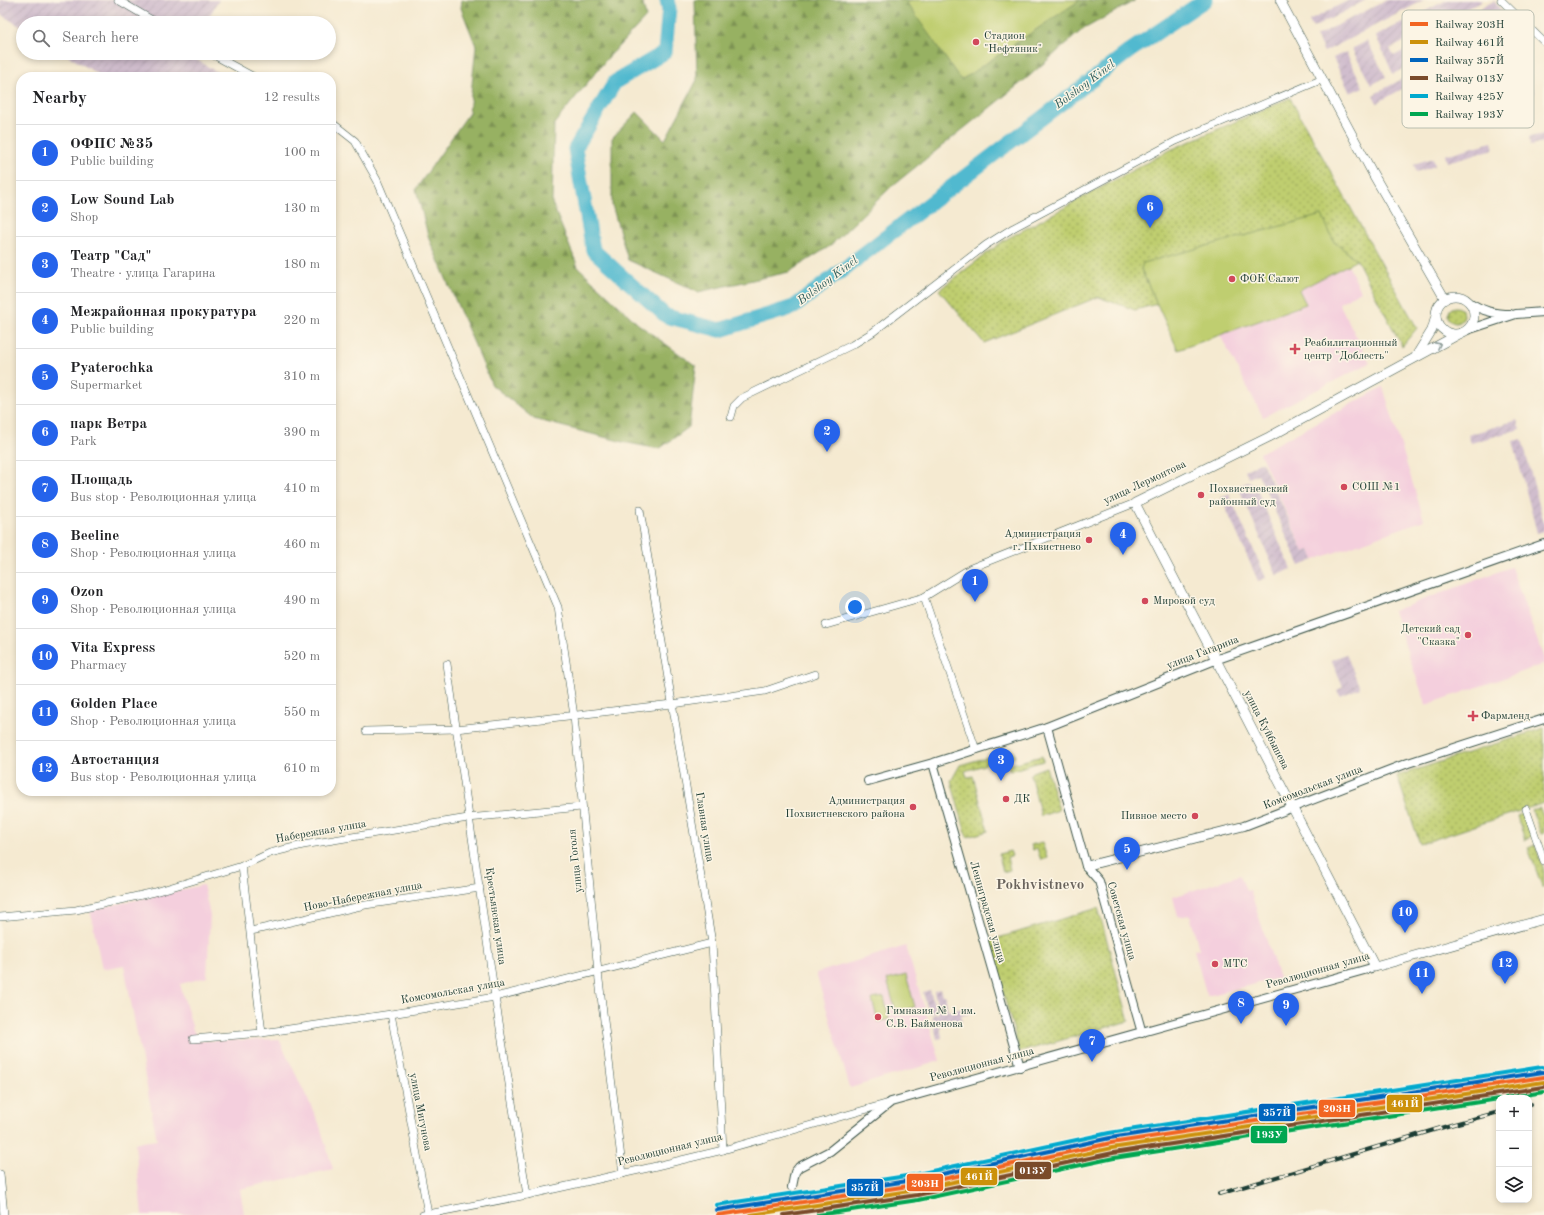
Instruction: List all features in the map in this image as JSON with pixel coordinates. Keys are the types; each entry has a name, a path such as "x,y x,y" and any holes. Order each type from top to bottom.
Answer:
{"main road":[{"path":"1280,0 1373,174 1446,298"},
{"path":"1415,357 1432,330 1437,308 1446,298 1458,296 1464,298 1470,302 1473,308 1473,320 1464,331 1450,333 1444,330 1440,326 1436,315"},
{"name":"улица Лермонтова","path":"1135,504 1269,437 1464,331"},
{"name":"улица Куйбышева","path":"1135,504 1375,968"},
{"name":"Революционная улица","path":"1375,968 1544,919"}],"street":[{"path":"118,0 145,16"},
{"path":"1501,0 1511,10"},
{"path":"1534,32 1544,42"},
{"path":"223,60 245,72"},
{"path":"731,417 734,406 742,398 852,345 873,332 986,245 1013,228 1176,140 1323,79"},
{"name":"улица Гоголя","path":"336,126 354,141 377,180 558,607 574,716 581,807 598,972 623,1174"},
{"path":"1470,302 1481,309 1495,314 1516,314"},
{"name":"улица Лермонтова","path":"1464,331 1516,314 1544,312"},
{"name":"улица Лермонтова","path":"826,625 924,597 971,568 1135,504"},
{"name":"Главная улица","path":"640,510 712,944 723,1150"},
{"name":"улица Гагарина","path":"868,781 933,763 1047,727 1215,660 1544,544"},
{"path":"924,597 976,750"},
{"name":"Крестьянская улица","path":"447,664 495,997 528,1195"},
{"path":"366,731 456,729 672,704 765,691 815,674"},
{"name":"Комсомольская улица","path":"1086,866 1244,826 1408,763 1544,719"},
{"name":"Советская улица","path":"1047,727 1086,866 1099,881 1142,1033"},
{"name":"Ленинградская улица","path":"933,763 1020,1067"},
{"name":"Набережная улица","path":"0,917 76,910 155,892 242,866 270,853 303,845 468,818 581,807"},
{"path":"1526,809 1544,861"},
{"path":"242,866 262,1033"},
{"name":"Ново-Набережная улица","path":"250,931 365,906 480,888"},
{"name":"Комсомольская улица","path":"193,1038 262,1033 495,997 712,944"},
{"name":"Революционная улица","path":"425,1215 528,1195 723,1150 1375,968"},
{"name":"улица Мигунова","path":"391,1014 425,1215"},
{"path":"792,1187 795,1172 799,1167 830,1151 891,1102"},
{"path":"0,1174 4,1215"}],"shaded area":[{"path":"0,0 219,0 209,16 16,16 16,24 0,14"},
{"path":"1349,0 1366,0 1313,28 1309,21"},
{"path":"1387,0 1424,0 1402,10 1402,11 1324,52 1316,36"},
{"path":"1447,0 1483,0 1464,10 1427,10"},
{"path":"1494,1 1501,10 1478,10"},
{"path":"1402,23 1402,43 1390,49 1394,56 1402,52 1402,69 1393,74 1376,36"},
{"path":"1367,41 1386,77 1371,85 1352,49"},
{"path":"1346,52 1363,87 1350,93 1333,58"},
{"path":"75,60 197,60 217,72 95,72"},
{"path":"1402,79 1402,89 1377,103 1373,95"},
{"path":"1544,134 1544,143 1530,146 1529,137"},
{"path":"1492,142 1494,149 1447,162 1445,155"},
{"path":"1433,158 1435,166 1416,172 1414,164"},
{"name":"Реабилитационный центр \"Доблесть\"","path":"1348,265 1361,291 1339,303 1370,363 1263,417 1220,335 1306,304 1299,290"},
{"name":"СОШ №1","path":"1383,387 1424,520 1314,560 1310,550 1304,552 1260,453"},
{"path":"1517,420 1520,429 1471,443 1468,435"},
{"path":"1522,439 1544,524 1544,531 1537,533 1513,441"},
{"path":"1262,462 1304,552 1310,550 1314,560 1300,566 1258,474 1249,478 1245,470"},
{"path":"1250,481 1252,485 1254,483 1291,569 1277,576 1238,486"},
{"path":"1229,494 1266,578 1258,581 1221,497"},
{"name":"Детский сад \"Сказка\"","path":"1511,567 1544,659 1544,664 1426,705 1393,611"},
{"path":"1346,654 1360,688 1340,696 1337,690 1343,687 1331,660"},
{"path":"1240,875 1246,891 1250,890 1279,978 1207,996 1194,950 1199,949 1190,915 1178,917 1173,897"},
{"path":"203,885 210,915 207,977 180,984 193,1030 199,1041 279,1039 319,1123 333,1169 240,1189 244,1214 142,1215 135,1143 157,1140 124,965 102,969 90,910"},
{"name":"Гимназия № 1 им. С.В. Байменова","path":"906,946 940,1061 850,1088 816,973"},
{"path":"940,989 942,995 945,995 948,1011 939,1013 934,991"},
{"path":"930,990 936,1012 929,1014 923,992"},
{"path":"970,1007 971,1013 961,1016 962,1021 940,1026 942,1038 937,1039 932,1015"}],"green space":[{"path":"462,0 642,0 646,17 605,61 554,124 552,203 578,267 638,324 696,366 689,427 659,449 623,442 534,419 492,385 429,239 416,189 469,113 476,46 461,8"},
{"path":"695,0 912,0 908,3 961,80 1080,0 1136,0 1082,30 1027,78 892,186 830,246 789,272 698,292 628,260 612,205 612,138 637,112 665,140 697,80"},
{"name":"Стадион \"Нефтяник\"","path":"912,0 1080,0 961,80 907,3"},
{"path":"1290,98 1417,328 1402,346 1357,260 1334,242 1141,269 1157,304 1135,310 1098,297 984,343 939,290 1003,241 1170,150"},
{"name":"ФОК Салют","path":"1322,215 1334,242 1357,260 1299,290 1306,304 1178,350 1141,269 1143,263"},
{"path":"1456,307 1462,309 1464,315 1462,321 1456,323 1450,321 1448,315 1450,309"},
{"path":"1544,728 1544,803 1420,844 1397,776"},
{"path":"1013,750 1015,757 1004,760 996,757 984,765 965,771 967,777 973,776 988,831 967,837 951,781 960,765"},
{"path":"1042,756 1043,761 1010,771 1008,765"},
{"path":"1046,767 1059,810 1041,816 1030,774"},
{"path":"1540,808 1544,819 1544,833 1541,834 1532,810"},
{"path":"1524,813 1532,837 1525,840 1517,816"},
{"path":"1042,842 1047,858 1041,860 1037,849 1033,850 1031,845"},
{"path":"1535,845 1544,870 1543,889 1528,848"},
{"path":"1010,851 1012,856 1007,857 1010,870 1003,872 999,854"},
{"path":"1098,908 1129,1021 1020,1052 988,941"},
{"path":"906,975 915,1007 896,1012 887,980"},
{"path":"884,997 889,1019 878,1022 872,999"}],"waterway":[{"name":"Bolshoy Kinel","path":"667,0 669,8 665,52 615,82 575,149 593,250 666,316 720,330 794,307 1131,50 1205,0"}],"tunnel":[{"path":"792,1187 794,1215"}],"railway":[{"path":"1361,1111 1434,1106"},
{"path":"1219,1194 1496,1113"}],"rail line":[{"name":"425У","path":"716,1205 913,1175 1109,1133 1542,1067"},
{"name":"357Й","path":"717,1210 914,1180 1110,1138 1543,1072"},
{"name":"203Н","path":"718,1215 915,1185 1111,1143 1544,1077"},
{"name":"461Й","path":"751,1215 916,1190 1112,1148 1544,1082"},
{"name":"013У","path":"784,1215 917,1195 1113,1153 1544,1087"},
{"name":"193У","path":"1525,1095 1544,1092"},
{"name":"193У","path":"818,1215 918,1200 1114,1158 1496,1099"}],"place":[{"name":"Стадион \"Нефтяник\"","path":"976,42"},
{"name":"парк Ветра","path":"1150,228"},
{"name":"ФОК Салют","path":"1232,279"},
{"name":"Реабилитационный центр \"Доблесть\"","path":"1295,349"},
{"name":"Low Sound Lab","path":"827,452"},
{"name":"СОШ №1","path":"1344,487"},
{"name":"Похвистневский районный суд","path":"1201,495"},
{"name":"Администрация г. Пхвистнево","path":"1089,540"},
{"name":"Межрайонная прокуратура","path":"1123,555"},
{"name":"Мировой суд","path":"1145,601"},
{"name":"ОФПС №35","path":"975,602"},
{"name":"Детский сад \"Сказка\"","path":"1468,635"},
{"name":"Фармленд","path":"1473,716"},
{"name":"Театр \"Сад\"","path":"1001,781"},
{"name":"ДК","path":"1006,799"},
{"name":"Администрация Похвистневского района","path":"913,807"},
{"name":"Пивное место","path":"1195,816"},
{"name":"Pyaterochka","path":"1127,870"},
{"name":"Vita Express","path":"1405,933"},
{"name":"МТС","path":"1215,964"},
{"name":"Автостанция","path":"1505,984"},
{"name":"Golden Place","path":"1422,994"},
{"name":"Гимназия № 1 им. С.В. Байменова","path":"878,1017"},
{"name":"Beeline","path":"1241,1024"},
{"name":"Ozon","path":"1286,1026"},
{"name":"Площадь","path":"1092,1062"}],"district":[{"name":"Pokhvistnevo","path":"1040,885"}]}
